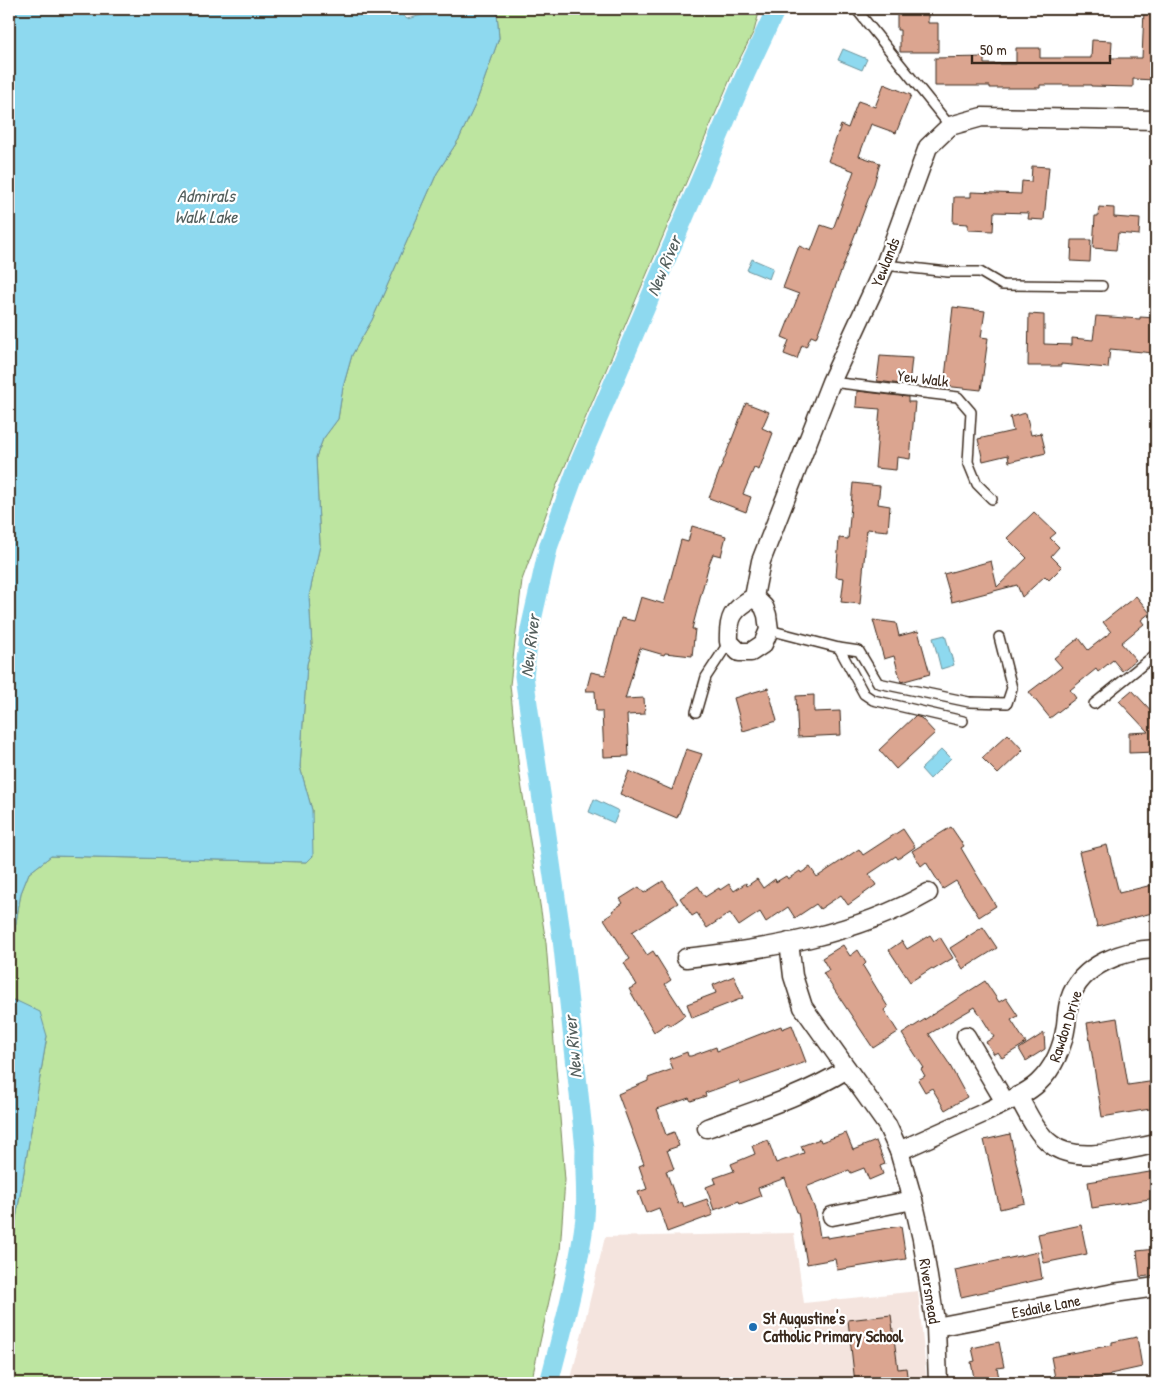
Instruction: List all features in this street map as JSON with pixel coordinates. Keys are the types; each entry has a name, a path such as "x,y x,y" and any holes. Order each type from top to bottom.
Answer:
{"street":[{"name":"Yewlands","path":"754,597 761,561 831,382 885,265 928,147 950,126 982,117 1156,120"},
{"path":"754,597 764,608 769,630 763,644 752,652 739,652 729,642 730,618 739,606 754,597"},
{"path":"686,958 735,952 789,942 838,930 882,915 913,902 928,893"},
{"name":"Riversmead","path":"789,942 793,976 803,1007 887,1125 900,1152 922,1239 936,1327 938,1383"},
{"name":"Rawdon Drive","path":"900,1152 1032,1088 1052,1066 1063,1038 1070,999 1074,990 1086,975 1106,961 1129,952 1156,949"},
{"path":"966,1036 1012,1099 1050,1144 1058,1149 1079,1155 1106,1153 1156,1144"},
{"path":"707,1128 792,1096 848,1069"},
{"path":"832,1216 913,1200"},
{"name":"Esdaile Lane","path":"936,1327 1106,1294 1156,1287"}],"lane":[{"path":"856,9 950,126"},
{"path":"885,265 948,272 980,272 1002,285 1102,286"},
{"name":"Yew Walk","path":"831,382 958,397 971,412 968,462 977,484 992,499"},
{"path":"769,630 839,648 859,651 878,683 969,702 1007,703 1012,688 999,636"},
{"path":"696,712 706,677 729,642"},
{"path":"839,648 864,694 872,700 963,721"},
{"path":"1094,704 1156,654"}],"shaded area":[{"name":"St Augustine's Catholic Primary School","path":"794,1233 804,1303 918,1291 927,1383 570,1383 605,1237"}],"green space":[{"path":"492,9 760,9 754,31 734,70 556,487 522,580 510,685 519,770 546,943 565,1180 560,1251 531,1383 9,1383 9,1260 47,1036 19,1002 9,999 9,943 13,940 21,893 29,873 51,856 307,862 312,810 300,767 307,664 312,646 309,596 320,545 316,457 323,439 338,419 343,387 352,355 372,320 437,173 459,139 476,103 499,38 497,12"}],"water":[{"name":"Admirals Walk Lake","path":"9,9 395,9 407,19 426,14 432,9 492,9 497,12 499,38 476,103 459,139 437,173 372,320 352,355 343,387 338,419 323,439 316,457 320,545 309,596 312,646 307,664 300,767 312,810 313,856 307,862 51,856 29,873 21,893 13,940 9,943"},
{"path":"843,49 867,59 862,70 838,60"},
{"path":"752,259 773,268 769,279 747,270"},
{"path":"945,635 954,665 941,669 933,638"},
{"path":"942,749 951,758 930,779 921,769"},
{"path":"594,799 619,811 614,823 589,812"},
{"path":"9,999 40,1012 47,1036 9,1260"}],"building":[{"path":"897,9 928,9 928,23 938,23 938,52 900,52 900,30 897,30"},
{"path":"1144,10 1156,10 1156,80 1133,79 1133,87 1091,85 1040,85 1040,88 935,86 935,58 984,57 984,64 1016,64 1016,48 1040,48 1040,58 1091,58 1092,40 1112,41 1111,58 1142,58"},
{"path":"884,84 911,95 896,133 871,124 859,156 880,163 874,184 816,338 811,336 806,347 802,345 797,359 784,354 789,340 782,337 799,294 783,288 799,246 811,251 821,225 833,229 854,171 828,161 841,125 848,128 858,101 875,107"},
{"path":"1032,166 1049,167 1044,220 1028,219 1029,213 994,212 993,231 968,230 968,224 953,223 954,197 971,197 971,192 1021,194 1022,181 1031,182"},
{"path":"1099,207 1114,208 1114,217 1140,219 1139,235 1118,233 1116,250 1093,248 1095,216 1098,216"},
{"path":"1072,240 1091,240 1090,262 1071,261"},
{"path":"953,307 985,311 981,337 988,338 981,390 944,386"},
{"path":"1029,314 1044,315 1044,344 1072,345 1072,338 1093,340 1096,316 1140,319 1140,317 1156,318 1154,353 1110,349 1108,368 1061,364 1061,366 1028,366"},
{"path":"880,356 912,358 909,385 877,381"},
{"path":"857,391 908,397 908,402 915,402 910,459 897,457 896,470 875,468 880,409 856,407"},
{"path":"746,403 769,412 762,428 773,433 759,470 754,468 743,494 751,497 746,512 709,498"},
{"path":"1026,413 1031,435 1041,433 1046,453 1009,462 1008,455 983,461 978,439 1013,431 1010,417"},
{"path":"853,483 880,486 878,504 890,506 888,531 867,529 860,604 841,602 844,578 836,577 839,538 848,539"},
{"path":"1034,512 1056,533 1050,538 1059,547 1051,556 1062,567 1049,580 1045,576 1022,597 1017,585 952,602 944,574 991,561 997,587 1027,558 1007,538"},
{"path":"692,526 726,536 721,556 713,554 709,564 692,629 695,629 692,656 665,653 664,655 640,648 625,699 644,698 645,714 627,715 629,756 604,757 602,711 596,711 595,691 586,691 591,672 605,675 621,618 634,621 641,597 664,604 681,540 688,542"},
{"path":"1136,596 1150,613 1141,620 1144,624 1121,643 1136,660 1122,671 1113,660 1098,672 1096,669 1070,690 1076,698 1050,718 1029,692 1062,667 1054,658 1079,638 1088,650 1111,632 1103,622"},
{"path":"873,620 896,623 899,636 918,631 930,674 901,682 894,656 884,659"},
{"path":"768,688 777,721 743,731 734,698"},
{"path":"1132,690 1156,716 1156,752 1129,753 1129,733 1148,732 1119,701"},
{"path":"814,695 814,712 840,711 841,735 798,737 796,696"},
{"path":"915,716 921,718 935,733 896,769 879,750"},
{"path":"1008,734 1023,750 998,774 982,758"},
{"path":"686,749 702,754 677,818 620,794 629,771 672,790"},
{"path":"951,827 964,846 961,848 996,906 979,917 956,881 943,889 926,862 921,866 912,851"},
{"path":"903,829 915,847 898,859 896,856 869,874 876,885 848,905 841,895 820,909 816,904 795,918 788,907 766,922 760,912 739,926 730,913 707,928 697,913 692,916 680,898 698,886 705,897 729,884 734,891 746,883 747,886 757,879 763,888 775,879 776,882 786,876 788,879 810,867 817,877 859,849 863,855"},
{"path":"1107,845 1119,893 1156,884 1156,912 1097,927 1079,852"},
{"path":"663,881 678,903 632,932 647,955 653,951 671,980 665,984 685,1015 669,1026 668,1023 654,1032 629,989 637,985 624,963 630,959 604,919 623,903 620,899 639,887 644,893"},
{"path":"983,927 997,948 963,969 950,948"},
{"path":"930,935 934,941 940,937 953,958 933,970 932,968 910,982 889,950 902,941 907,949"},
{"path":"843,945 850,956 858,950 866,963 863,966 888,1007 884,1010 898,1032 873,1048 823,973 829,970 822,958"},
{"path":"734,976 743,998 692,1018 687,1004 716,993 713,985"},
{"path":"985,981 999,1002 1006,998 1018,1016 1011,1020 1026,1043 1002,1058 998,1052 994,1054 986,1042 994,1037 975,1007 929,1034 948,1062 967,1097 945,1110 932,1088 925,1092 918,1080 925,1076 921,1069 924,1068 902,1034"},
{"path":"1117,1018 1128,1085 1156,1081 1156,1108 1102,1117 1087,1023"},
{"path":"792,1025 806,1062 740,1085 739,1081 705,1093 706,1096 691,1101 689,1098 657,1109 666,1135 674,1132 679,1146 667,1150 674,1169 666,1171 678,1204 682,1202 684,1207 707,1199 713,1215 667,1232 659,1208 646,1213 638,1192 647,1189 639,1166 644,1164 618,1094 648,1081 648,1078 673,1069 669,1059 687,1052 688,1056 691,1056 716,1047 717,1051 781,1026 782,1029"},
{"path":"1044,1033 1045,1049 1026,1061 1019,1049"},
{"path":"846,1133 853,1150 876,1141 885,1164 880,1166 883,1174 869,1180 864,1168 851,1173 849,1170 806,1187 816,1212 820,1237 827,1236 827,1238 901,1226 906,1259 837,1270 835,1259 807,1264 798,1212 785,1178 758,1188 761,1196 740,1204 739,1201 714,1210 706,1187 716,1183 714,1178 734,1171 731,1164 755,1154 752,1146 768,1140 776,1163 804,1153 801,1146 820,1139 821,1142"},
{"path":"1010,1134 1025,1203 1000,1209 984,1140"},
{"path":"1156,1171 1156,1198 1092,1208 1088,1182"},
{"path":"1081,1225 1087,1254 1044,1263 1038,1234"},
{"path":"1156,1249 1156,1275 1140,1277 1137,1251"},
{"path":"1038,1252 1042,1279 961,1297 955,1270"},
{"path":"891,1315 898,1369 906,1368 908,1383 855,1383 848,1320"},
{"path":"1137,1337 1142,1367 1110,1374 1110,1376 1056,1383 1051,1357 1112,1345 1112,1342"},
{"path":"999,1342 1004,1367 997,1368 1000,1383 975,1383 971,1362 975,1361 972,1348"}],"waterway":[{"name":"New River","path":"549,1383 570,1301 582,1239 586,1209 585,1149 562,939 524,676 530,629 549,545 577,468 746,73 776,9"}],"place":[{"name":"St Augustine's Catholic Primary School","path":"753,1327"}]}
